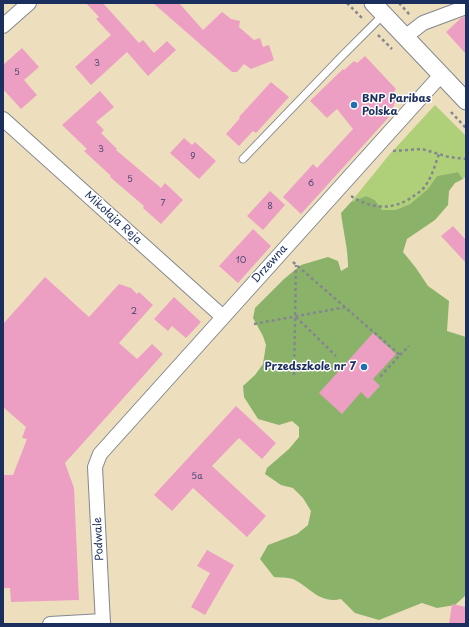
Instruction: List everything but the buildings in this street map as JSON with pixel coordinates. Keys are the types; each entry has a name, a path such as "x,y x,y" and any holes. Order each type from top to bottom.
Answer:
{"street":[{"path":"3,26 29,3"},
{"path":"405,37 423,23 466,7"},
{"path":"378,9 466,101"},
{"name":"Drzewna","path":"100,454 441,75"},
{"name":"Mikołaja Reja","path":"3,120 223,317"},
{"name":"Podwale","path":"100,454 95,467 103,623"},
{"path":"50,624 103,623"}],"lane":[{"path":"243,159 370,27 378,9"}],"path":[{"path":"348,3 392,50"},
{"path":"446,106 466,128"},
{"path":"393,145 388,151 422,149 466,159"},
{"path":"348,194 361,202 374,207 386,208 404,202 425,186 432,176 439,154"},
{"path":"291,260 347,307 400,355"},
{"path":"294,375 296,265"},
{"path":"254,324 347,307"},
{"path":"295,317 336,356"},
{"path":"379,378 409,346"}],"green space":[{"path":"435,105 466,136 466,176 463,179 458,172 437,176 429,189 410,204 395,210 382,210 375,200 366,196 351,202 389,155"},
{"path":"458,172 463,179 455,183 449,191 448,205 435,220 407,239 403,252 428,286 449,301 447,331 466,337 466,595 455,605 437,608 422,603 379,620 355,613 341,599 333,600 321,597 293,579 274,577 260,559 268,545 297,534 308,525 311,511 303,498 293,488 281,485 265,474 267,468 289,449 299,437 299,427 292,421 279,425 258,419 244,397 243,386 255,375 263,364 266,345 263,336 253,318 255,308 284,279 301,265 328,257 338,261 341,271 348,267 341,213 351,202 366,196 375,200 382,210 395,210 410,204 428,189 437,176"}],"place":[{"name":"BNP Paribas Polska","path":"354,105"},
{"name":"Przedszkole nr 7","path":"364,367"}]}
